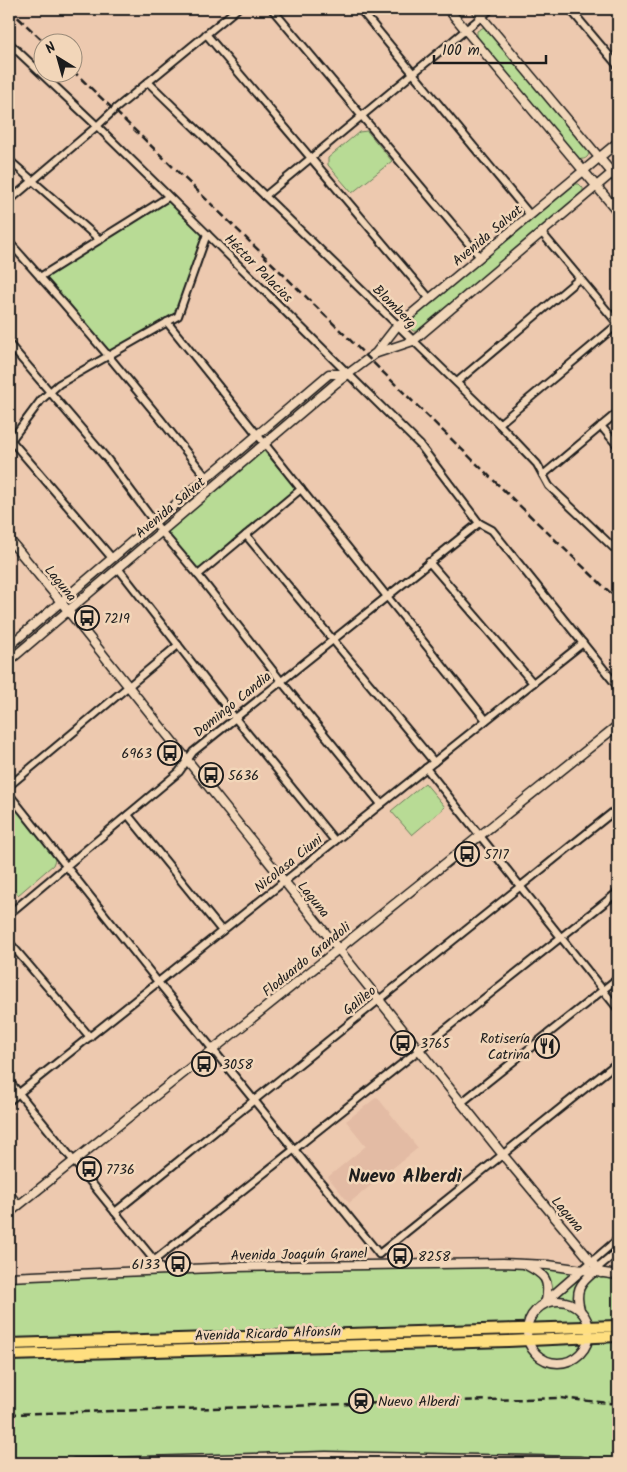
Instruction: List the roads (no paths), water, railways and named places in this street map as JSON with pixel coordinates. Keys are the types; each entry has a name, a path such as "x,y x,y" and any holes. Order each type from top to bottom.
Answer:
{"highway":[{"name":"Avenida Ricardo Alfonsín","path":"9,1355 527,1340 618,1326"},
{"name":"Avenida Ricardo Alfonsín","path":"9,1344 527,1328 618,1336"}],"street":[{"path":"9,201 237,9"},
{"path":"272,9 480,257"},
{"path":"360,9 530,215"},
{"path":"448,9 618,212"},
{"path":"476,9 599,157 615,171 618,180"},
{"path":"265,196 492,9"},
{"path":"570,9 618,66"},
{"path":"206,34 430,299"},
{"name":"Héctor Palacios","path":"9,44 97,126 420,445 479,523 492,530 618,687"},
{"name":"Blomberg","path":"148,82 412,341 457,382 537,464 549,486 618,552"},
{"name":"Avenida Salvat","path":"9,661 264,444 376,353 398,326 618,142"},
{"path":"9,160 100,240"},
{"name":"Avenida Salvat","path":"376,353 412,341 615,171"},
{"path":"40,277 168,197"},
{"path":"499,424 618,324 542,233"},
{"path":"112,558 9,440 41,400 59,384 178,316 207,234"},
{"path":"9,242 158,415 207,478"},
{"path":"457,382 580,278"},
{"path":"167,322 486,720"},
{"path":"9,344 108,460 161,531 381,804"},
{"name":"Avenida Salvat","path":"9,646 329,374 349,374"},
{"path":"543,474 618,412"},
{"path":"601,426 618,446"},
{"path":"198,575 301,489"},
{"name":"Domingo Candia","path":"9,914 180,772 193,752 479,523"},
{"path":"246,535 434,762"},
{"name":"Laguna","path":"9,539 598,1271"},
{"path":"430,562 532,684"},
{"path":"118,568 235,718 335,841"},
{"name":"Nicolasa Ciuni","path":"9,1101 583,643"},
{"path":"9,786 178,646"},
{"name":"Floduardo Grandoli","path":"9,1213 618,725"},
{"path":"426,768 618,1009"},
{"path":"9,794 158,982 379,1254"},
{"name":"Galileo","path":"116,1212 618,808"},
{"path":"128,814 222,931"},
{"path":"141,1271 618,892"},
{"path":"9,942 90,1036"},
{"path":"461,1103 618,978"},
{"path":"377,1265 379,1254 618,1062"},
{"path":"9,1081 162,1270"},
{"path":"9,1194 18,1205"},
{"path":"544,1304 557,1301 565,1302 580,1310 586,1318 587,1344 575,1359 566,1363 556,1364 546,1362 538,1357 531,1349 527,1340 527,1328 531,1316 544,1304 582,1270 591,1261 618,1239"},
{"path":"580,1310 578,1300 581,1285 618,1251"},
{"path":"524,1264 541,1273 546,1279 548,1286 544,1304"},
{"name":"Avenida Joaquín Granel","path":"9,1276 236,1267 524,1264 598,1271 618,1276"},
{"path":"344,1463 362,1456 594,1463"},
{"path":"74,1463 353,1459"}],"railway":[{"path":"9,9 33,32"},
{"path":"82,80 618,600"},
{"path":"9,1414 560,1398 618,1404"}],"place":[{"name":"7219","path":"87,618"},
{"name":"6963","path":"170,753"},
{"name":"5636","path":"211,775"},
{"name":"5717","path":"467,854"},
{"name":"3765","path":"403,1043"},
{"name":"Rotisería Catrina","path":"547,1046"},
{"name":"3058","path":"204,1064"},
{"name":"7736","path":"89,1169"},
{"name":"8258","path":"400,1256"},
{"name":"6133","path":"178,1264"},
{"name":"Nuevo Alberdi","path":"361,1401"}],"district":[{"name":"Nuevo Alberdi","path":"405,1175"}]}
